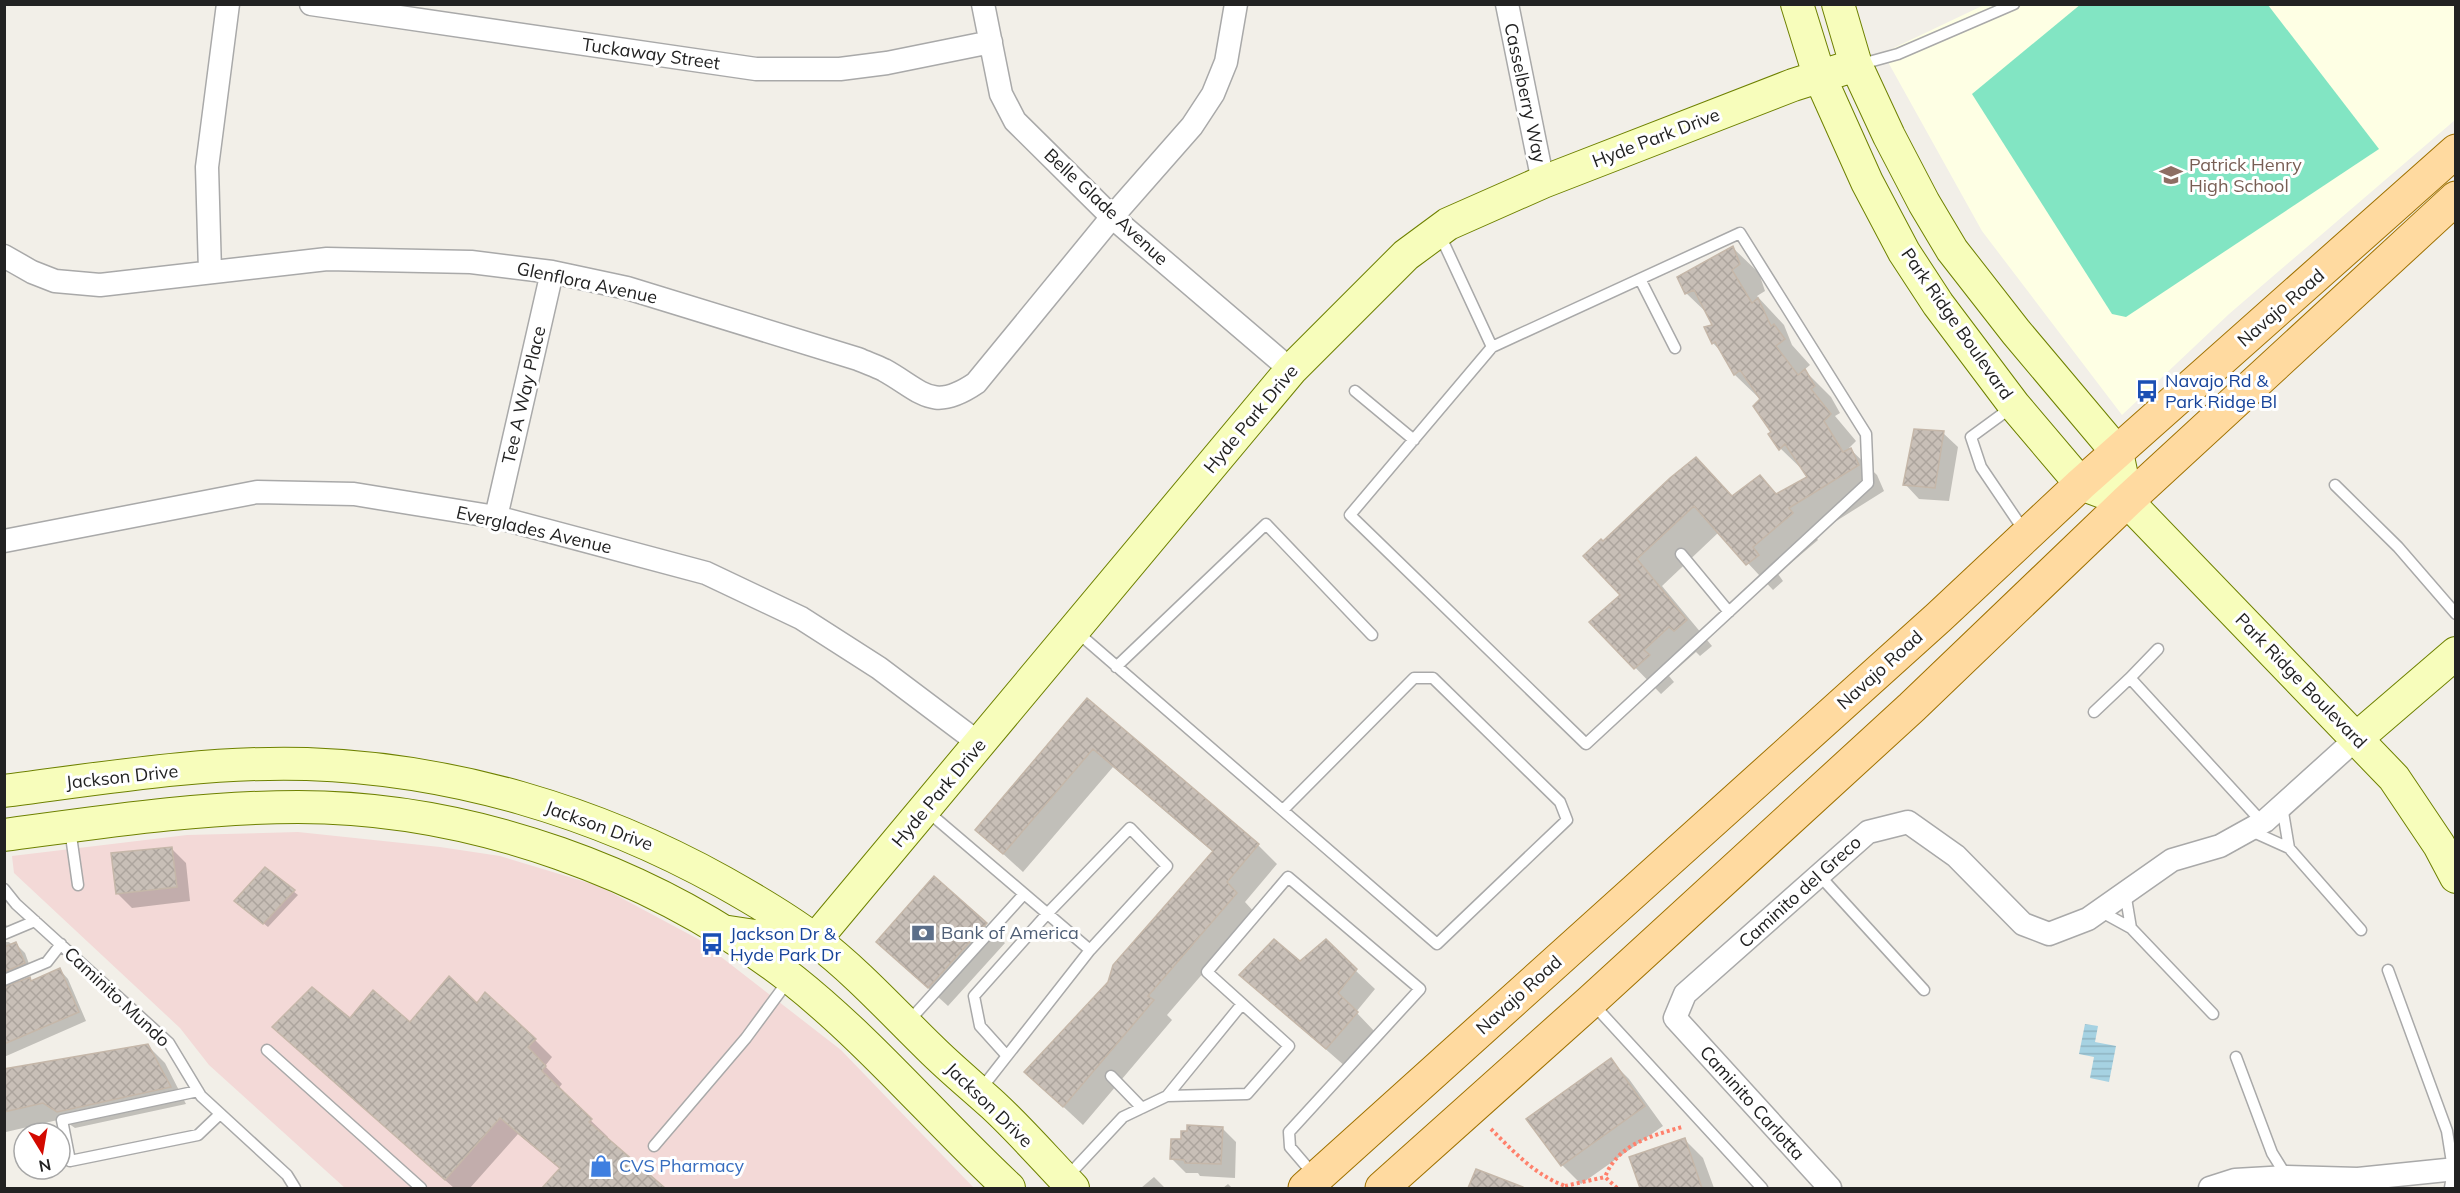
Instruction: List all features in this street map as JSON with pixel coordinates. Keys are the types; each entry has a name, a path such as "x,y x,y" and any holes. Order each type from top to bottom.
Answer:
{"main road":[{"name":"Park Ridge Boulevard","path":"1797,4 1819,75 1867,182 1904,252 1938,304 2014,405 2081,484 2127,501 2357,738 2394,778 2439,845 2456,877"},
{"path":"1838,4 1856,65 1889,136 1952,250 2024,341 2117,452 2127,501"},
{"name":"Hyde Park Drive","path":"815,940 1291,370 1406,255 1448,224 1543,182 1819,75 1856,65"},
{"name":"Navajo Road","path":"1310,1183 1939,617 2081,484 2456,150"},
{"name":"Navajo Road","path":"1382,1188 1591,1001 1912,707 2127,501 2456,198"},
{"path":"2357,738 2456,653"},
{"name":"Jackson Drive","path":"4,791 160,772 240,765 307,764 407,772 491,790 584,817 674,854 759,902 815,940 851,971 978,1092 1069,1184"},
{"path":"4,835 207,811 299,807 369,811 428,819 486,832 583,862 656,893 722,931 790,978 845,1024 955,1137 1009,1188"},
{"path":"722,931 767,938 815,940"},
{"path":"790,978 851,971"}],"street":[{"path":"210,272 207,167 228,4"},
{"name":"Tuckaway Street","path":"310,4 756,69 840,69 887,63 991,42"},
{"name":"Belle Glade Avenue","path":"983,4 1001,94 1015,121 1112,217 1291,370"},
{"name":"Glenflora Avenue","path":"4,256 32,272 55,281 100,285 327,260 471,262 552,272 627,288 858,359 884,370 921,394 940,399 960,393 976,383 1112,217 1192,126 1213,94 1226,62 1236,4"},
{"name":"Casselberry Way","path":"1507,4 1543,182"},
{"name":"Tee A Way Place","path":"496,517 552,272"},
{"name":"Everglades Avenue","path":"4,541 256,492 354,494 496,517 706,573 717,578 801,618 879,668 980,744"},
{"name":"Caminito del Greco","path":"1675,1018 1685,994 1868,832 1908,822 1956,856 2023,924 2049,934 2088,919 2172,860 2220,846 2255,826 2282,806 2357,738"},
{"name":"Caminito Carlotta","path":"1675,1018 1830,1188"},
{"path":"2210,1188 2235,1180 2286,1183 2453,1176"}],"lane":[{"path":"1856,65 1898,54 2014,4"},
{"path":"1438,232 1492,347"},
{"path":"1740,233 1866,434 1868,483 1586,744 1350,515 1492,347 1640,279 1740,233"},
{"path":"1640,279 1675,348"},
{"path":"1355,391 1414,440"},
{"path":"2014,405 1971,437 1981,467 2027,535"},
{"path":"2335,485 2398,546 2456,614"},
{"path":"1116,667 1266,524 1372,635"},
{"path":"1681,554 1729,612"},
{"path":"1074,630 1437,944 1567,820 1560,802 1433,678 1414,678 1283,810"},
{"path":"2094,712 2158,649"},
{"path":"2130,678 2255,826 2289,848 2361,930"},
{"path":"2282,806 2289,848"},
{"path":"925,809 1090,950"},
{"path":"69,826 78,885"},
{"path":"978,1092 1007,1056 1090,950 1167,866 1130,828 1047,914 974,996 980,1026 1007,1056"},
{"path":"1819,875 1924,990"},
{"path":"1069,1184 1123,1117 1167,1096 1248,1094 1289,1046 1208,972 1288,877 1420,989 1289,1132 1290,1147 1310,1183"},
{"name":"Caminito Mundo","path":"4,889 16,904 169,1043 198,1091 287,1175 295,1188"},
{"path":"2125,892 2131,928"},
{"path":"905,1024 1024,894"},
{"path":"2100,911 2131,928 2212,1014"},
{"path":"4,934 35,921"},
{"path":"4,980 47,962 61,944"},
{"path":"2388,970 2447,1131 2453,1176"},
{"path":"654,1146 746,1038 790,978"},
{"path":"1591,1001 1762,1188"},
{"path":"1167,1096 1242,1004"},
{"path":"267,1050 421,1188"},
{"path":"2236,1057 2272,1153 2286,1183"},
{"path":"1111,1076 1142,1108"},
{"path":"198,1091 62,1120 70,1161 198,1135 220,1114"}],"path":[{"path":"1605,1177 1610,1165 1628,1146 1682,1126"},
{"path":"1491,1129 1549,1181 1564,1187 1605,1177"},
{"path":"1605,1177 1617,1188"}],"shaded area":[{"name":"Patrick Henry High School","path":"1984,5 2455,5 2455,120 2229,314 2122,415 1982,231 1883,53"},
{"path":"298,832 440,847 500,856 599,886 698,939 841,1050 974,1188 345,1188 209,1065 180,1028 14,873 12,856 187,835"}],"green space":[{"path":"2081,4 2268,5 2379,149 2126,317 2112,314 1972,94"}],"water":[{"path":"2085,1024 2098,1026 2095,1042 2116,1046 2109,1082 2090,1078 2094,1057 2079,1054"}],"building":[{"path":"1733,246 1740,264 1732,270 1752,303 1758,298 1771,326 1774,324 1785,339 1776,346 1798,375 1805,369 1815,386 1811,389 1831,414 1824,421 1843,452 1851,448 1859,465 1789,508 1793,513 1753,547 1759,555 1746,565 1694,506 1637,559 1687,620 1674,631 1669,627 1644,650 1650,655 1634,669 1589,622 1620,595 1583,556 1601,539 1603,541 1670,478 1696,457 1732,496 1760,475 1776,494 1807,477 1785,444 1779,450 1768,434 1771,432 1753,406 1760,399 1740,370 1734,375 1715,342 1712,344 1704,327 1712,325 1694,290 1685,294 1677,277"},
{"path":"1914,429 1944,431 1935,488 1903,485"},
{"path":"1087,698 1259,844 1227,882 1237,893 1148,996 1154,1000 1063,1107 1024,1072 1108,982 1113,965 1213,851 1093,749 1003,854 975,830"},
{"path":"172,847 177,887 116,894 111,853"},
{"path":"265,867 295,890 263,924 234,901"},
{"path":"934,876 987,923 928,988 876,942"},
{"path":"1274,939 1300,961 1326,939 1357,969 1338,993 1358,1012 1326,1049 1239,975"},
{"path":"16,942 25,963 4,972 4,947"},
{"path":"60,968 79,1012 4,1044 4,987 30,977 31,981"},
{"path":"449,976 477,1003 485,992 536,1039 528,1047 546,1066 542,1071 592,1119 589,1122 665,1188 542,1188 560,1168 500,1118 445,1180 272,1027 312,987 350,1018 373,990 410,1022"},
{"path":"148,1044 171,1087 57,1112 43,1103 4,1112 4,1069"},
{"path":"1611,1058 1645,1106 1561,1166 1526,1119"},
{"path":"1187,1125 1223,1127 1221,1164 1185,1163 1184,1160 1170,1159 1171,1139 1181,1139 1181,1131 1187,1131"},
{"path":"1685,1138 1702,1188 1640,1188 1629,1157"},
{"path":"1476,1169 1523,1187 1523,1188 1468,1188"}],"place":[{"name":"Patrick Henry High School","path":"2171,175"},
{"name":"Navajo Rd & Park Ridge Bl","path":"2147,391"},
{"name":"Bank of America","path":"923,933"},
{"name":"Jackson Dr & Hyde Park Dr","path":"712,944"},
{"name":"CVS Pharmacy","path":"601,1166"}]}
